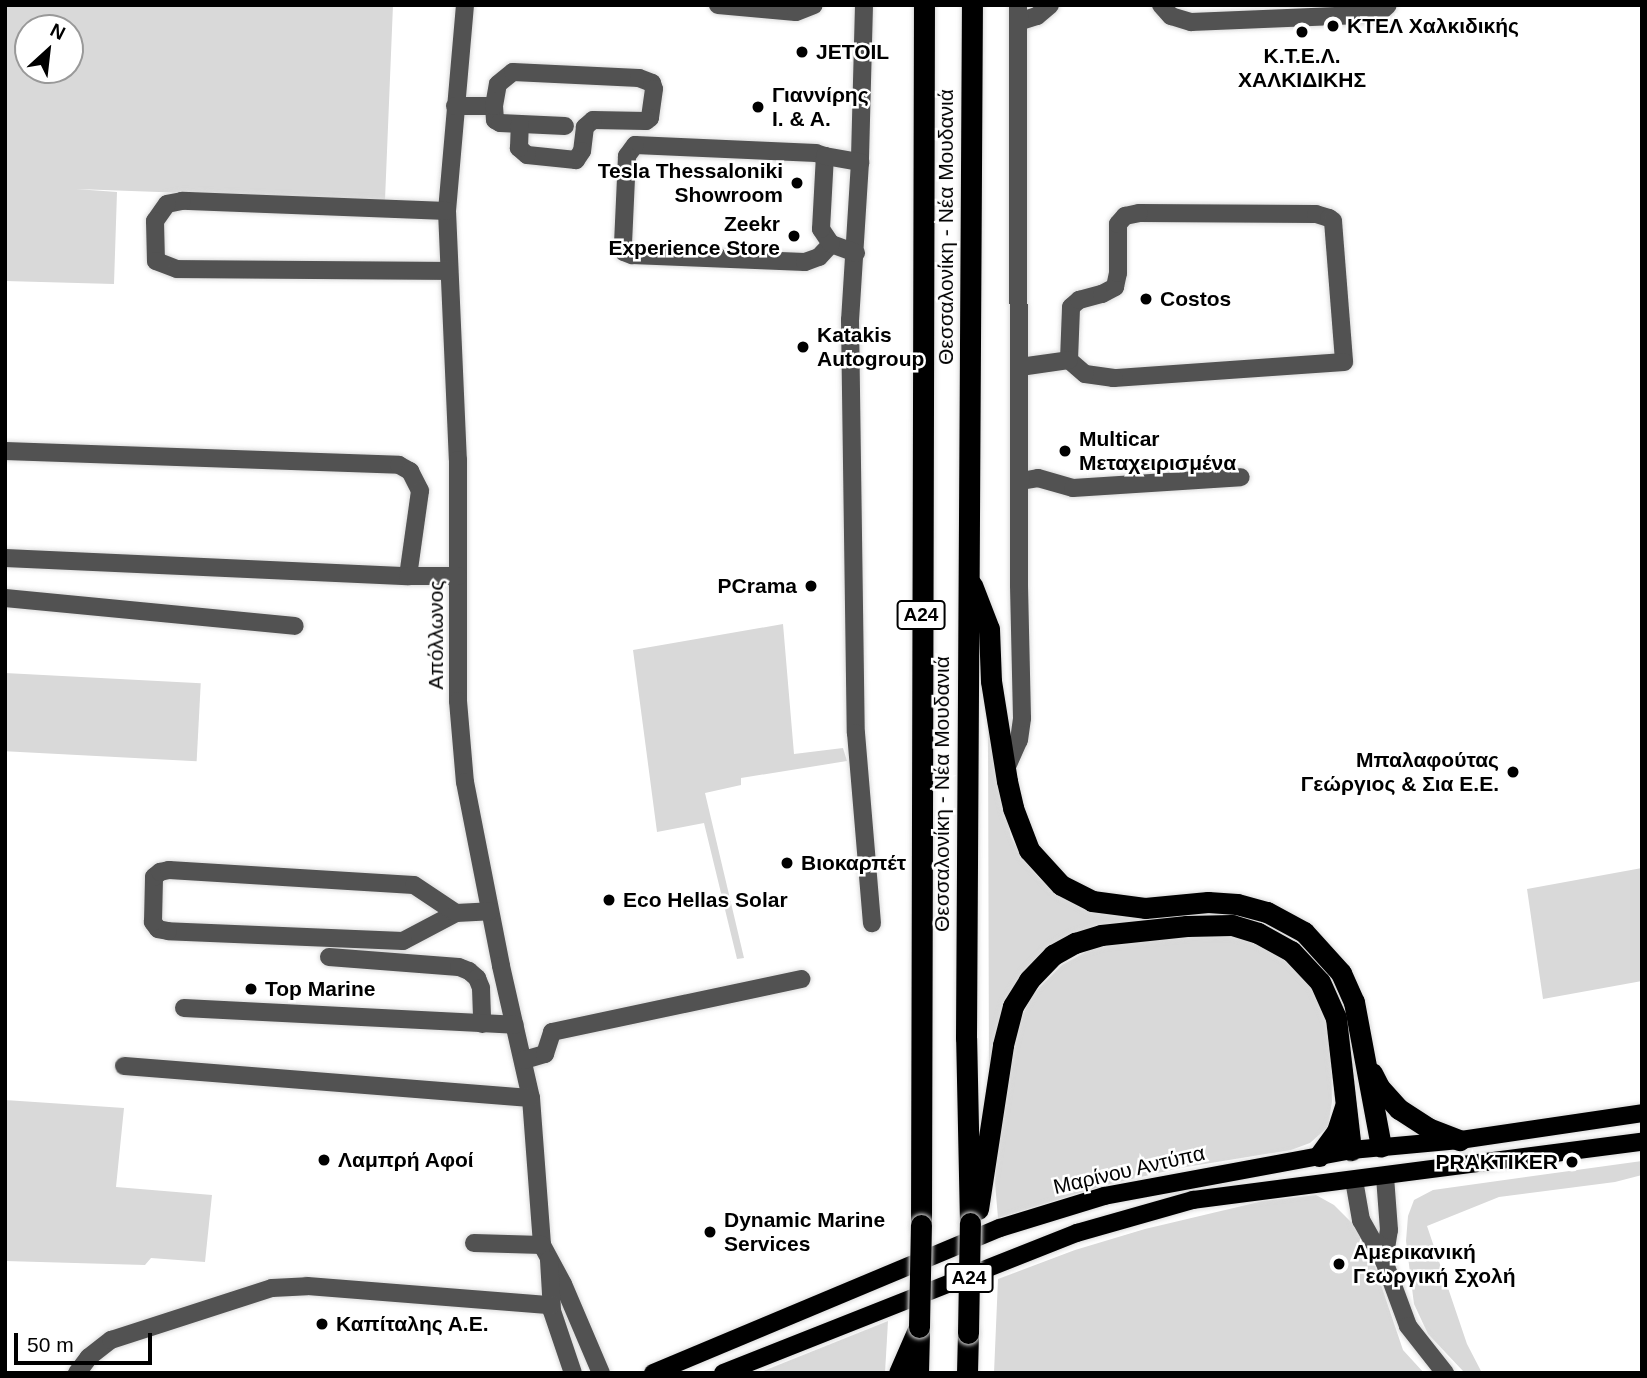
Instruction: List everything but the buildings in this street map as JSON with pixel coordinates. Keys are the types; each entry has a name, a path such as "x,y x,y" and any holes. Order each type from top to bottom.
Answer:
{"highway":[{"name":"Θεσσαλονίκη - Νέα Μουδανιά","path":"918,1373 921,1225 924,5"},
{"name":"Θεσσαλονίκη - Νέα Μουδανιά","path":"967,1373 970,1223 966,1038 972,5"},
{"path":"968,577 989,629 991,681 1005,771 1013,808 1029,850 1061,885 1076,894 1104,903 1145,908 1208,902 1237,904 1280,917 1304,932 1331,959 1348,986 1367,1063 1381,1146"},
{"path":"970,1223 980,1204 996,1086 1013,1006 1043,964 1063,949 1087,938 1118,932 1217,925 1246,929 1281,944 1312,971 1332,1005 1340,1039 1351,1150"},
{"path":"1367,1063 1378,1087 1399,1108 1428,1128 1460,1140"},
{"path":"1319,1156 1342,1120 1346,1105"},
{"path":"899,1373 919,1327"}],"main road":[{"name":"Μαρίνου Αντύπα","path":"653,1373 1000,1228 1046,1212 1154,1185 1351,1150 1460,1140 1642,1113"},
{"name":"Μαρίνου Αντύπα","path":"723,1373 1004,1261 1132,1216 1193,1200 1642,1142"},
{"path":"1381,1146 1385,1177"},
{"path":"1351,1150 1354,1181"}],"street":[{"name":"Απόλλωνος","path":"465,5 447,211 458,460 458,701 465,782 531,1098 551,1305 573,1373"},
{"path":"718,5 796,12 814,5"},
{"path":"863,5 860,162 850,320 856,733 872,923"},
{"path":"1005,771 1019,740 1022,718 1018,584 1021,481 1018,14 1037,16 1050,5"},
{"path":"1161,5 1171,16 1191,22 1378,14 1388,5"},
{"path":"520,124 519,148 527,155 576,160 582,150 585,127 593,120 641,121 650,118 654,89 652,83 639,78 513,72 498,84 494,106 496,122 565,126"},
{"path":"455,106 494,106"},
{"path":"831,244 819,257 805,262 632,255 624,252 627,156 635,145 825,156 860,162"},
{"path":"825,156 821,229 831,244 856,253"},
{"path":"447,211 182,201 167,204 155,221 156,261 177,269 448,271"},
{"path":"1020,367 1069,360 1094,378 1114,378 1344,362 1334,221 1316,214 1139,213 1125,216 1118,224 1115,287 1102,294 1079,300 1071,307 1069,360"},
{"path":"5,451 399,465 410,471 420,491 408,576"},
{"path":"1021,481 1038,478 1073,488 1241,477"},
{"path":"5,558 458,576"},
{"path":"5,598 295,626"},
{"path":"456,913 414,886 169,870 154,877 153,922 158,929 168,931 403,941 456,913 490,911"},
{"path":"329,957 459,967 477,978 481,988 482,1024"},
{"path":"524,1060 545,1054 550,1035 555,1031 801,979"},
{"path":"184,1008 515,1025"},
{"path":"124,1066 531,1098"},
{"path":"1384,1261 1389,1230 1385,1177"},
{"path":"1354,1181 1361,1220 1384,1261 1408,1326 1445,1373"},
{"path":"474,1243 545,1251 601,1373"},
{"path":"77,1373 89,1357 111,1340 272,1288 307,1286 551,1305"}],"shaded area":[{"path":"5,5 393,5 385,200 76,189 117,192 114,284 5,281"},
{"path":"783,624 794,754 843,748 847,761 741,778 741,785 705,793 744,958 737,959 704,823 657,832 633,650"},
{"path":"5,673 201,683 197,761 5,751"},
{"path":"988,729 1011,837 1023,859 1040,879 1055,892 1152,917 1122,925 1039,960 989,1082"},
{"path":"1642,868 1642,981 1543,999 1527,889"},
{"path":"1196,934 1247,936 1299,967 1325,1009 1331,1041 1332,1102 1328,1127 1310,1143 1291,1150 1180,1168 1106,1185 998,1218 995,1183 999,1117 1016,1029 1032,995 1062,965 1095,947 1119,941"},
{"path":"5,1100 124,1108 116,1187 212,1195 205,1262 151,1258 145,1265 5,1261"},
{"path":"1642,1161 1642,1175 1615,1182 1499,1197 1427,1226 1467,1344 1482,1373 1463,1371 1428,1334 1414,1304 1406,1241 1408,1216 1414,1200 1433,1190"},
{"path":"1316,1195 1334,1205 1357,1228 1373,1261 1403,1350 1424,1373 994,1373 998,1279 1075,1250 1145,1229 1263,1201"},
{"path":"888,1321 885,1373 758,1373"}],"place":[{"name":"ΚΤΕΛ Χαλκιδικής","path":"1333,26"},
{"name":"Κ.Τ.Ε.Λ. ΧΑΛΚΙΔΙΚΗΣ","path":"1302,32"},
{"name":"JETOIL","path":"802,52"},
{"name":"Γιαννίρης Ι. & Α.","path":"758,107"},
{"name":"Tesla Thessaloniki Showroom","path":"797,183"},
{"name":"Zeekr Experience Store","path":"794,236"},
{"name":"Costos","path":"1146,299"},
{"name":"Katakis Autogroup","path":"803,347"},
{"name":"Multicar Μεταχειρισμένα","path":"1065,451"},
{"name":"PCrama","path":"811,586"},
{"name":"Μπαλαφούτας Γεώργιος & Σια Ε.Ε.","path":"1513,772"},
{"name":"Βιοκαρπέτ","path":"787,863"},
{"name":"Eco Hellas Solar","path":"609,900"},
{"name":"Top Marine","path":"251,989"},
{"name":"Λαμπρή Αφοί","path":"324,1160"},
{"name":"PRAKTIKER","path":"1572,1162"},
{"name":"Dynamic Marine Services","path":"710,1232"},
{"name":"Αμερικανική Γεωργική Σχολή","path":"1339,1264"},
{"name":"Καπίταλης Α.Ε.","path":"322,1324"}]}
